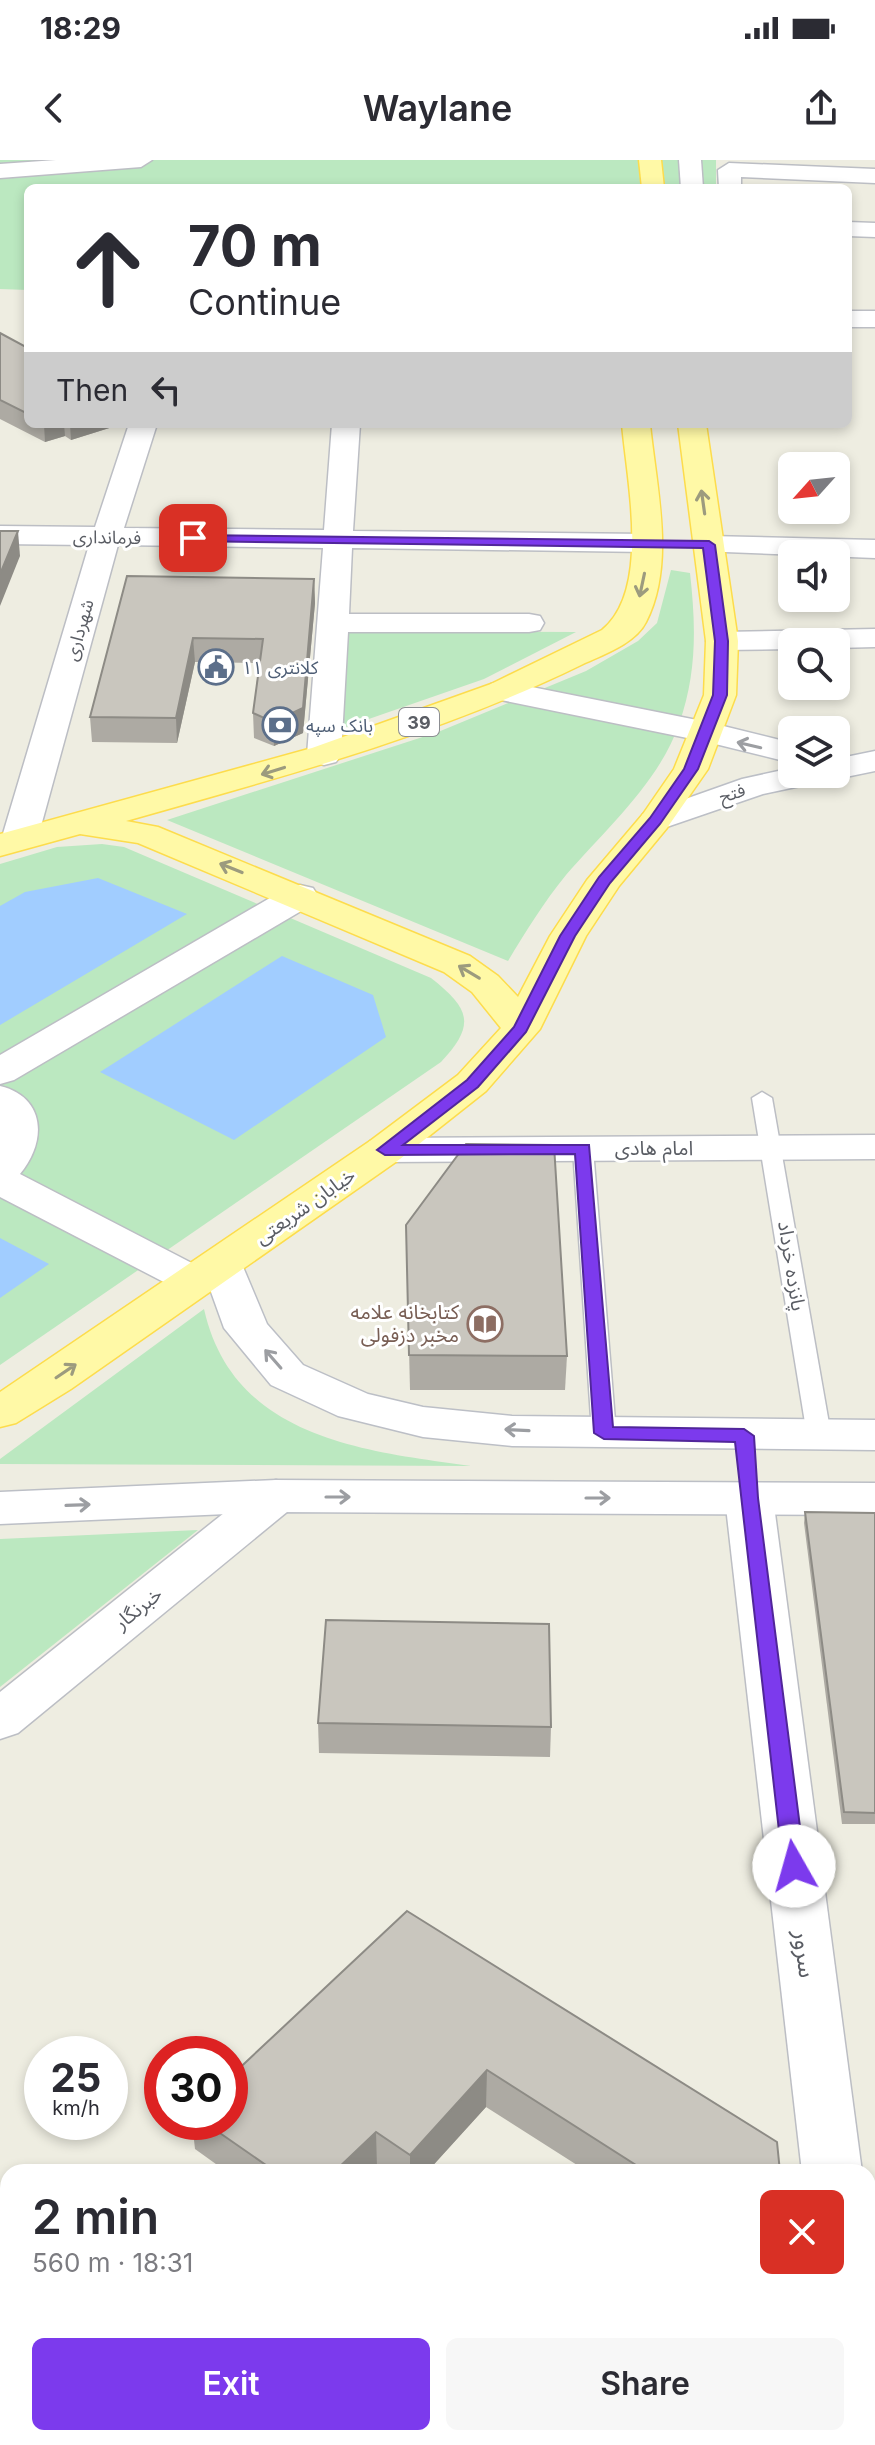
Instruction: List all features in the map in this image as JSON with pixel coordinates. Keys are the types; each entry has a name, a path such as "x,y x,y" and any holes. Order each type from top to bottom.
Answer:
{"main road":[{"path":"650,160 653,184"},
{"name":"39","path":"10,841 324,755 502,691 613,637 631,622 644,585 647,543 636,428"},
{"name":"خیابان شریعتی","path":"0,1412 210,1273 385,1150 472,1083 521,1029 568,936 605,880 655,821 691,769 720,695 722,641 693,428"},
{"path":"647,543 709,545"},
{"path":"67,825 106,827 146,834 457,964 482,979 502,999 521,1029"}],"street":[{"path":"0,171 141,160"},
{"path":"690,160 692,184"},
{"path":"730,184 729,170 875,176"},
{"path":"852,229 875,230"},
{"path":"852,319 875,319"},
{"name":"شهرداری","path":"10,841 142,428"},
{"path":"324,755 346,428"},
{"name":"فرمانداری","path":"0,535 647,543"},
{"path":"709,545 875,549"},
{"path":"333,623 529,623"},
{"path":"722,641 875,638"},
{"path":"502,691 707,732 778,750"},
{"path":"850,757 875,759"},
{"path":"850,765 875,759"},
{"name":"فتح","path":"655,821 754,786 778,781"},
{"path":"0,1072 300,896"},
{"path":"0,1098 18,1119 21,1133 18,1148 0,1171"},
{"name":"امام هادی","path":"385,1150 875,1147"},
{"path":"0,1180 210,1273 246,1328 287,1375 354,1406 423,1422 512,1431 744,1436 875,1435"},
{"name":"سرور","path":"744,1436 831,2164"},
{"path":"0,1508 276,1496 875,1499"},
{"name":"خبرنگار","path":"0,1720 276,1496"}],"lane":[{"name":"پانزده خرداد","path":"762,1098 819,1435"},
{"path":"583,1149 604,1433"}],"green space":[{"path":"0,160 716,160 716,184 24,184 24,290 0,289"},
{"path":"671,570 690,573 694,631 692,668 679,724 659,765 645,785 558,885 508,961 167,820 438,732 586,671 638,641 657,623"},
{"path":"349,631 576,632 484,679 340,729"},
{"path":"102,844 124,847 431,978 454,998 464,1017 464,1027 441,1062 0,1365 0,864 57,847"},
{"path":"204,1309 219,1352 243,1386 272,1411 308,1430 346,1444 471,1466 0,1464 0,1459"},
{"path":"198,1530 0,1687 0,1539"}],"water":[{"path":"98,878 187,914 0,1025 0,906 25,892"},
{"path":"282,956 373,995 386,1037 234,1140 100,1072"},
{"path":"0,1238 49,1264 0,1298"}],"building":[{"path":"0,333 24,346 24,412 0,400"},
{"path":"0,531 18,531 0,574"},
{"path":"127,576 314,579 303,708 273,722 253,713 263,639 193,638 176,718 90,717"},
{"name":"کتابخانه علامه مخبر دزفولی","path":"466,1144 554,1145 567,1356 409,1355 406,1225"},
{"path":"805,1512 875,1513 875,1813 844,1812"},
{"path":"326,1620 549,1624 551,1727 318,1723"},
{"path":"407,1911 777,2142 779,2164 634,2164 487,2070 410,2155 376,2132 342,2164 264,2164 230,2140 248,2140 248,2060"}],"place":[{"name":"کلانتری ۱۱","path":"216,667"},
{"name":"بانک سپه","path":"280,725"},
{"name":"کتابخانه علامه مخبر دزفولی","path":"485,1324"}],"route":[{"path":"193,538 709,545 722,641 720,695 691,769 655,821 605,880 568,936 521,1029 472,1083 385,1150 583,1149 604,1433 744,1436 794,1866"}]}
